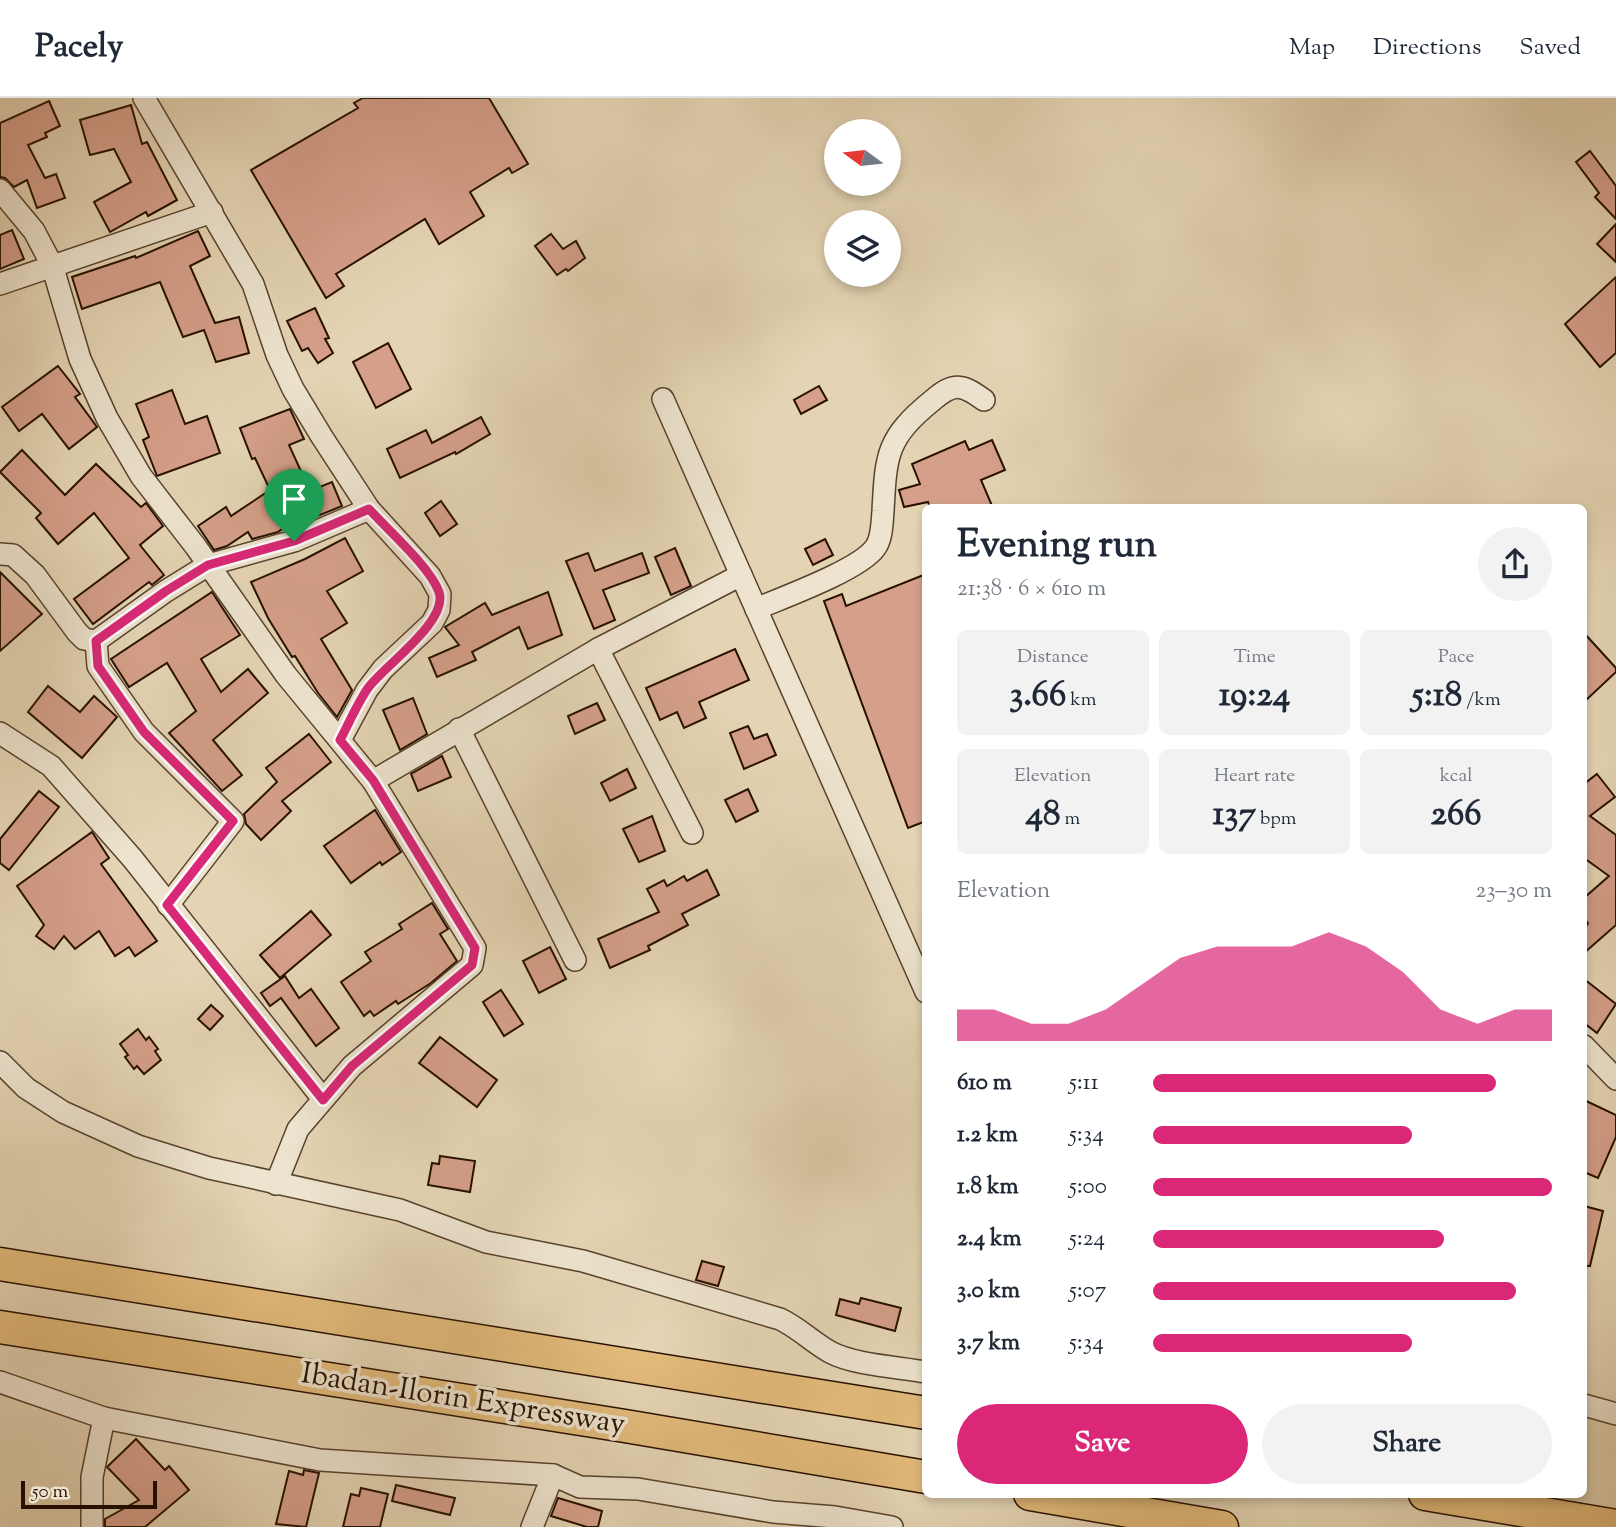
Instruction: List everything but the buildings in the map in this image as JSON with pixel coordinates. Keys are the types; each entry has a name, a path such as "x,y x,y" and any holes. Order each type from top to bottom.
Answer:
{"highway":[{"name":"Ibadan-Ilorin Expressway","path":"0,1264 922,1412"},
{"name":"Ibadan-Ilorin Expressway","path":"0,1327 625,1426 922,1476"},
{"path":"1053,1498 1222,1527"},
{"path":"1456,1498 1613,1520"}],"street":[{"path":"144,98 253,284 277,355 293,389 369,509 430,576 440,594 439,610 432,623 383,669 367,690 340,740"},
{"path":"0,190 34,231 52,264 80,359 107,418 141,476 286,675 373,780 475,948 472,965 352,1066 298,1129 276,1184"},
{"path":"0,284 52,264 212,212"},
{"path":"756,609 862,561 876,546 882,527 886,461 894,440 908,420 952,387 968,388 984,400"},
{"path":"663,399 922,983"},
{"path":"0,554 13,555 35,575 77,632 84,639 96,641 208,565 294,541 369,509"},
{"path":"373,780 598,649 741,575"},
{"path":"96,641 98,666 144,732 233,821 167,905"},
{"path":"598,649 692,833"},
{"path":"459,729 575,960"},
{"path":"0,733 51,766 132,858 323,1100"},
{"path":"1587,1049 1616,1079"},
{"path":"0,1062 26,1088 63,1112 138,1146 209,1168 400,1210 486,1242 583,1261 779,1319 800,1329 830,1352 846,1358 922,1371"},
{"path":"0,1382 104,1418 320,1460 553,1475 580,1487 638,1489 769,1520 835,1517 892,1527"},
{"path":"1587,1406 1616,1414"},
{"path":"92,1527 92,1477 104,1418"},
{"path":"532,1527 553,1475"}],"route":[{"path":"369,509 430,576 440,594 439,610 432,623 383,669 367,690 340,740 373,780 475,948 472,965 352,1066 323,1100 167,905 233,821 144,732 98,666 96,641 208,565 294,541 369,509"}]}
